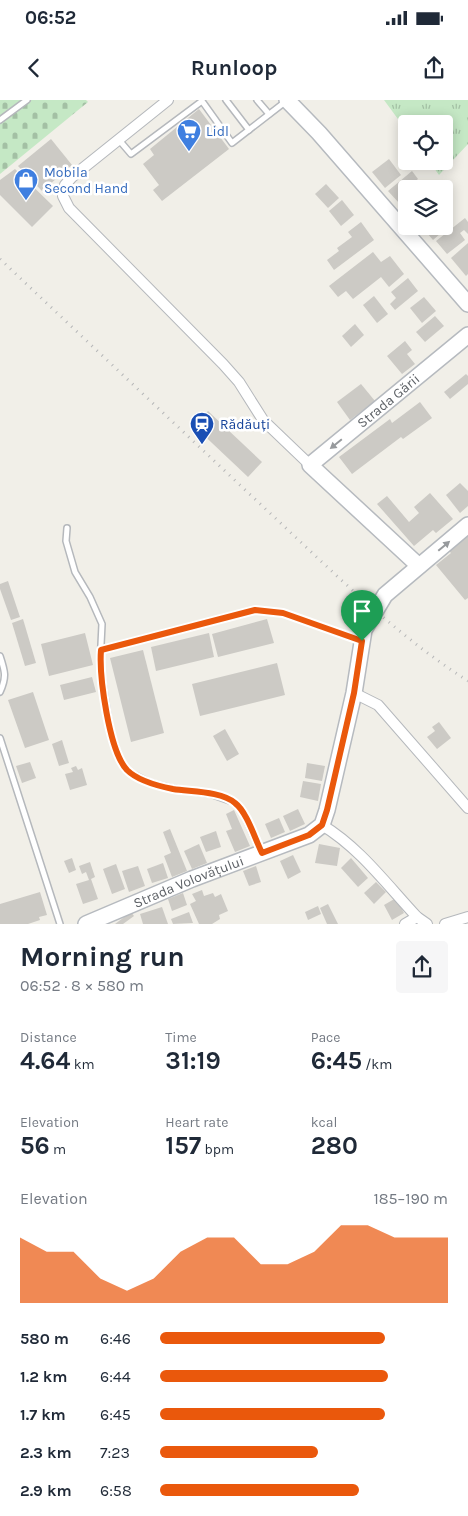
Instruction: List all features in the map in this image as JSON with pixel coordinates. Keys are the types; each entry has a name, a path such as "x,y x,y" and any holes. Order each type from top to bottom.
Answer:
{"main road":[{"path":"288,100 468,304"},
{"name":"Strada Gării","path":"310,465 468,335"},
{"path":"310,465 419,566"},
{"path":"322,825 354,693 364,630 385,595 468,525"},
{"name":"Strada Volovățului","path":"90,923 192,879 309,835 322,825"}],"street":[{"path":"168,100 72,177 63,190 65,202 239,382 263,420 310,465"},
{"path":"354,693 378,705 468,807"},
{"path":"322,825 339,835 352,846 417,917 427,924"},
{"path":"405,924 417,917"},
{"path":"446,924 468,917"}],"lane":[{"path":"0,120 27,100"},
{"path":"118,140 131,154 203,100 232,142 288,100"},
{"path":"226,100 249,130"},
{"path":"257,100 269,114"},
{"path":"67,528 66,541 74,572 90,597 102,624 100,665 110,730 119,758 127,770 150,783 210,794 236,803 243,812 262,853"},
{"path":"101,650 255,610 283,613 362,641"},
{"path":"0,656 5,672 5,681 0,692"},
{"path":"0,738 60,924"}],"green space":[{"path":"0,100 86,100 88,102 0,174"},
{"path":"384,100 468,100 468,144 453,160 453,115 398,115 398,119"},
{"path":"435,170 444,170 439,175"}],"building":[{"name":"Lidl","path":"199,109 229,149 162,201 153,190 159,185 143,164 154,155 150,149"},
{"path":"51,139 72,165 42,191 18,166"},
{"path":"389,159 401,175 385,188 372,172"},
{"name":"Mobila Second Hand","path":"15,169 53,206 32,227 0,195 0,180"},
{"path":"412,171 418,179 417,180 401,180"},
{"path":"398,183 398,202 388,191"},
{"path":"326,184 339,198 328,208 315,194"},
{"path":"342,200 354,215 341,226 329,211"},
{"path":"465,218 468,222 468,234 464,230 460,233 465,240 447,254 436,241 444,235 453,235 453,228"},
{"path":"361,222 374,240 334,270 327,260 339,251 337,248 352,237 348,232"},
{"path":"429,235 439,235 433,240"},
{"path":"468,243 468,274 466,276 451,258"},
{"path":"373,252 381,262 390,256 404,274 389,287 381,277 353,299 346,291 338,297 329,286"},
{"path":"408,278 418,291 395,310 390,304 396,298 391,292"},
{"path":"374,296 388,314 377,323 363,305"},
{"path":"424,297 436,311 422,323 410,308"},
{"path":"435,316 444,326 425,342 416,332"},
{"path":"355,324 364,335 351,347 342,336"},
{"path":"405,341 412,350 407,354 415,364 402,374 387,356"},
{"path":"466,374 468,376 468,384 450,399 444,392"},
{"path":"361,384 375,401 350,420 337,402"},
{"path":"420,402 432,418 403,439 401,437 352,474 339,457 390,419 392,423"},
{"path":"208,411 262,462 248,477 194,426"},
{"path":"460,483 468,491 468,506 460,513 446,495"},
{"path":"430,493 453,519 436,533 433,530 414,546 377,504 387,496 409,522 419,513 414,507"},
{"path":"468,536 468,598 465,600 436,565 451,553 449,551"},
{"path":"8,581 20,617 11,620 0,589 0,584"},
{"path":"23,619 36,663 25,666 12,623"},
{"path":"267,619 274,643 218,657 212,634"},
{"path":"85,633 93,665 49,676 41,644"},
{"path":"209,633 214,657 156,671 151,647"},
{"path":"143,650 164,733 131,742 110,658"},
{"path":"277,663 285,695 200,716 192,684"},
{"path":"92,677 96,692 64,700 60,685"},
{"path":"33,692 49,740 25,748 8,700"},
{"path":"439,722 451,738 437,749 427,737 435,731 432,727"},
{"path":"225,729 239,754 227,761 213,736"},
{"path":"62,740 69,763 59,766 52,744"},
{"path":"30,762 36,778 22,783 16,766"},
{"path":"307,763 325,766 322,781 305,778"},
{"path":"76,766 78,770 82,768 87,785 70,790 65,774 73,772 71,768"},
{"path":"303,781 321,784 318,801 300,797"},
{"path":"298,809 305,824 290,831 283,816"},
{"path":"234,810 250,846 235,852 226,831 232,829 226,814"},
{"path":"279,818 285,832 271,838 265,824"},
{"path":"170,829 187,871 172,877 164,856 171,853 163,832"},
{"path":"216,831 221,847 206,852 200,837"},
{"path":"199,844 207,863 192,869 184,851"},
{"path":"319,844 340,848 337,866 315,863"},
{"path":"293,855 301,872 288,879 280,861"},
{"path":"72,858 76,870 69,873 64,861"},
{"path":"351,858 368,878 358,887 341,868"},
{"path":"90,862 95,877 91,879 98,899 83,904 76,884 89,880 86,872 82,874 79,866"},
{"path":"163,863 168,878 152,883 147,869"},
{"path":"116,864 125,889 112,894 103,869"},
{"path":"138,866 145,886 129,892 122,871"},
{"path":"256,866 261,882 249,886 243,871"},
{"path":"376,882 386,892 374,904 364,893"},
{"path":"202,890 204,896 213,893 215,897 221,894 228,911 219,915 220,919 212,924 199,924 190,904 196,901 192,894"},
{"path":"40,892 47,915 39,917 40,920 28,924 0,924 0,904"},
{"path":"183,893 187,905 172,911 168,899"},
{"path":"396,898 404,913 392,920 384,905"},
{"path":"328,904 338,924 327,924 320,908"},
{"path":"318,906 321,914 308,920 305,912"},
{"path":"162,907 168,924 143,924 140,914"},
{"path":"131,912 134,916 123,924 115,924"},
{"path":"189,912 193,923 173,924 171,919"}],"railway":[{"path":"0,259 343,581 391,624 441,663 468,681"}],"place":[{"name":"Lidl","path":"189,152"},
{"name":"Mobila Second Hand","path":"26,201"},
{"name":"Rădăuți","path":"202,445"}],"route":[{"path":"255,610 283,613 362,641 354,693 327,810 322,825 309,835 262,853 243,812 236,803 210,794 150,783 127,770 119,758 110,730 100,665 101,650 255,610"}]}
